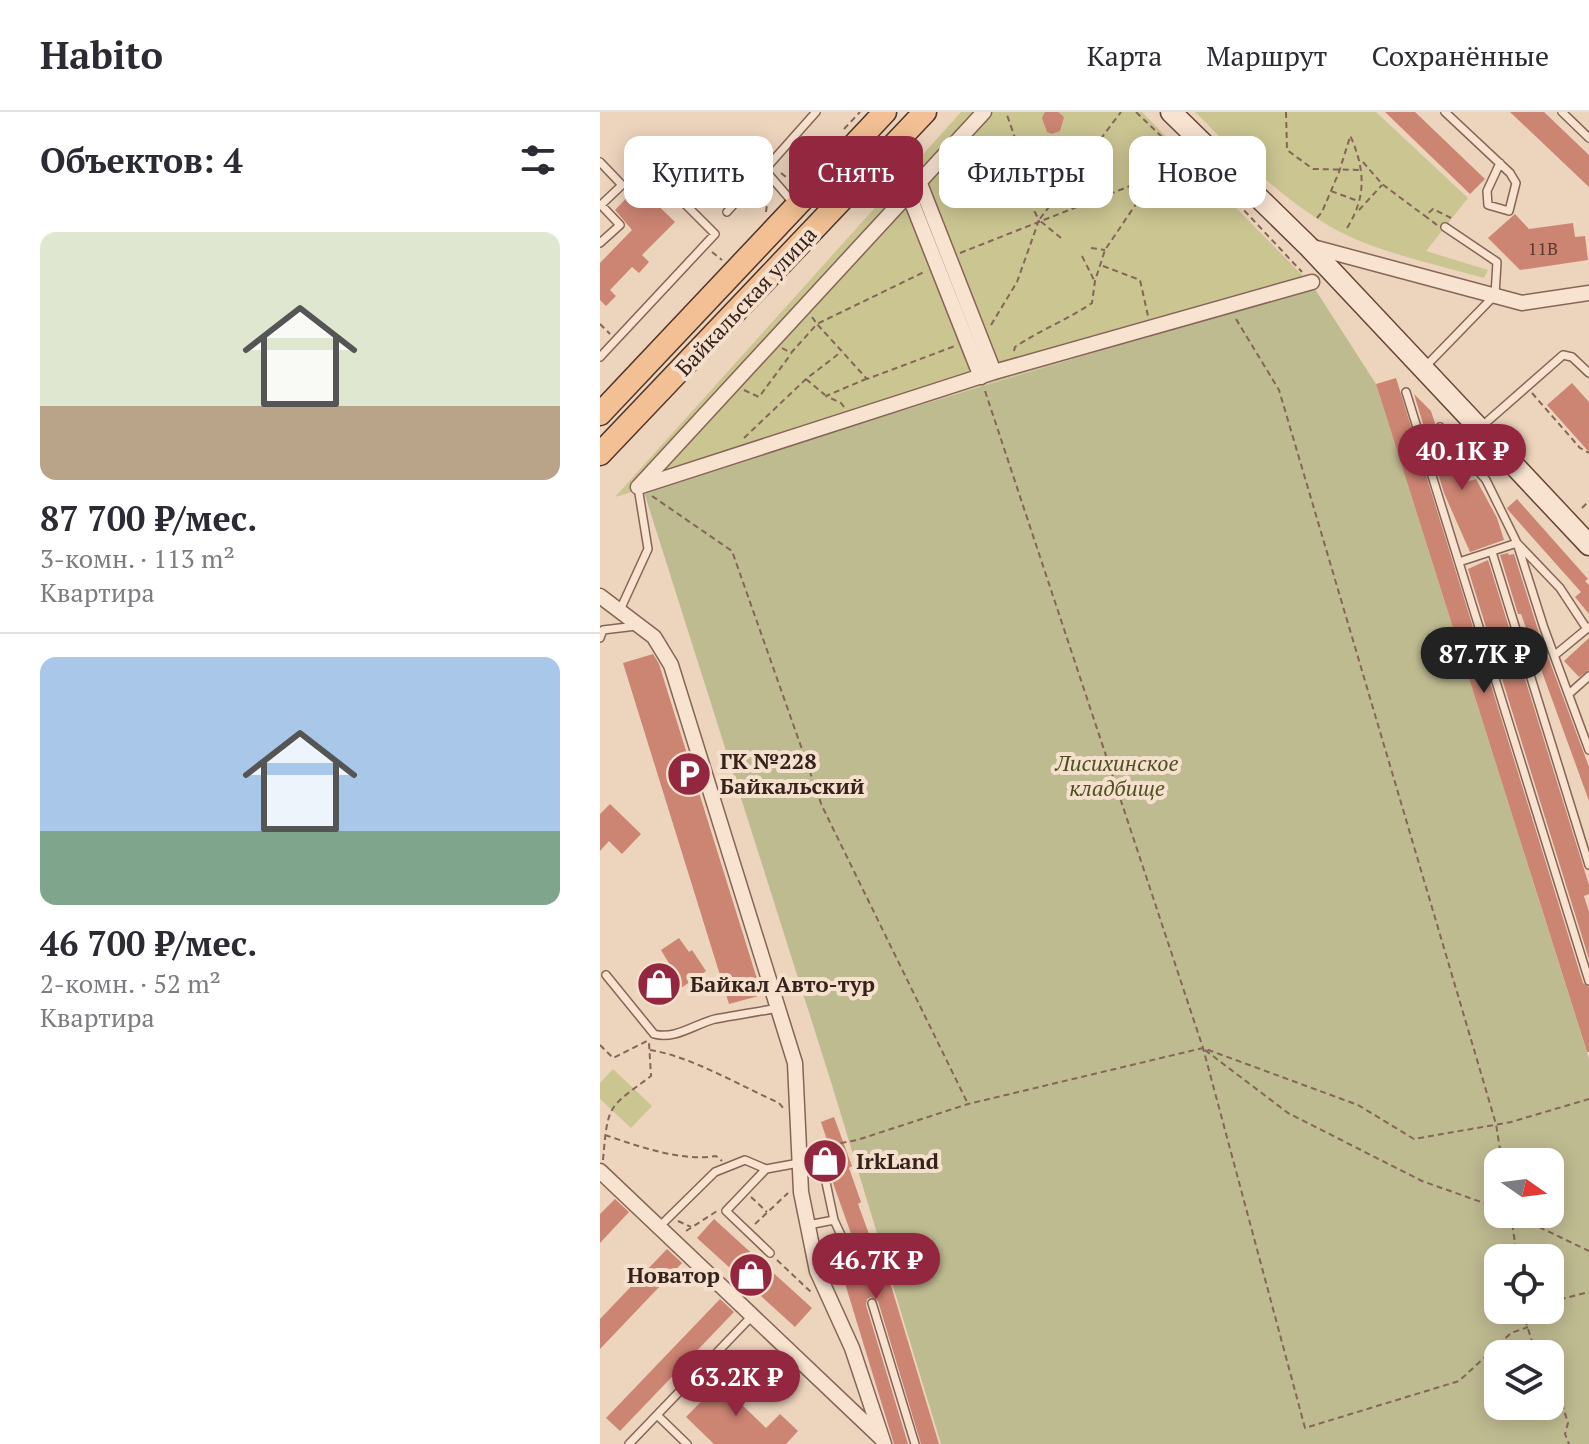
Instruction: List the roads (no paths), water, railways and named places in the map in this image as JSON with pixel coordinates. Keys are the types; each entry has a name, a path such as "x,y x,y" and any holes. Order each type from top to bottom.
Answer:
{"main road":[{"name":"Байкальская улица","path":"862,136 885,112"},
{"name":"Байкальская улица","path":"600,454 925,112"},
{"path":"1171,112 1308,246 1585,536"},
{"name":"Байкальская улица","path":"600,414 794,208"}],"street":[{"path":"923,177 984,112"},
{"path":"923,194 943,262 973,338 994,373"},
{"path":"638,487 897,208"},
{"path":"916,208 943,262"},
{"path":"1308,246 1522,303 1589,293"},
{"path":"638,487 994,373 1312,282"},
{"path":"600,596 654,637 671,665 795,1063 801,1192 817,1271 852,1348 883,1442"},
{"path":"601,1172 664,1222 673,1240 883,1442"}],"lane":[{"path":"773,159 816,112"},
{"path":"1445,112 1500,163 1516,183 1509,211 1488,205 1487,191 1500,163"},
{"path":"1562,112 1589,138"},
{"path":"600,162 622,185 601,205 620,225 600,243"},
{"path":"773,179 789,198"},
{"path":"600,357 715,234 689,208"},
{"path":"727,212 730,208"},
{"path":"1423,368 1495,295 1497,262 1443,227"},
{"path":"1479,428 1563,355 1572,357 1589,373"},
{"path":"1406,392 1589,981"},
{"path":"1440,427 1486,480 1517,543 1555,655 1586,733 1589,750"},
{"path":"620,612 648,549 638,487"},
{"path":"1459,562 1517,543"},
{"path":"1517,543 1560,588 1588,628 1555,655"},
{"path":"1492,552 1589,865"},
{"path":"601,632 640,626"},
{"path":"1570,693 1589,676"},
{"path":"606,975 654,1034 659,1036 674,1034 712,1020 778,1008"},
{"path":"770,1253 726,1211 766,1169 799,1157"},
{"path":"664,1222 715,1172 745,1160 766,1169"},
{"path":"824,1173 834,1220 854,1263"},
{"path":"808,1225 834,1220"},
{"path":"872,1303 915,1444"},
{"path":"629,1444 752,1316"},
{"path":"657,1415 687,1444"}],"place":[{"name":"ГК №228 Байкальский","path":"689,774"},
{"name":"Байкал Авто-тур","path":"659,984"},
{"name":"IrkLand","path":"825,1161"},
{"name":"Новатор","path":"751,1275"}],"park label":[{"name":"Лисихинское кладбище","path":"1117,776"}]}
